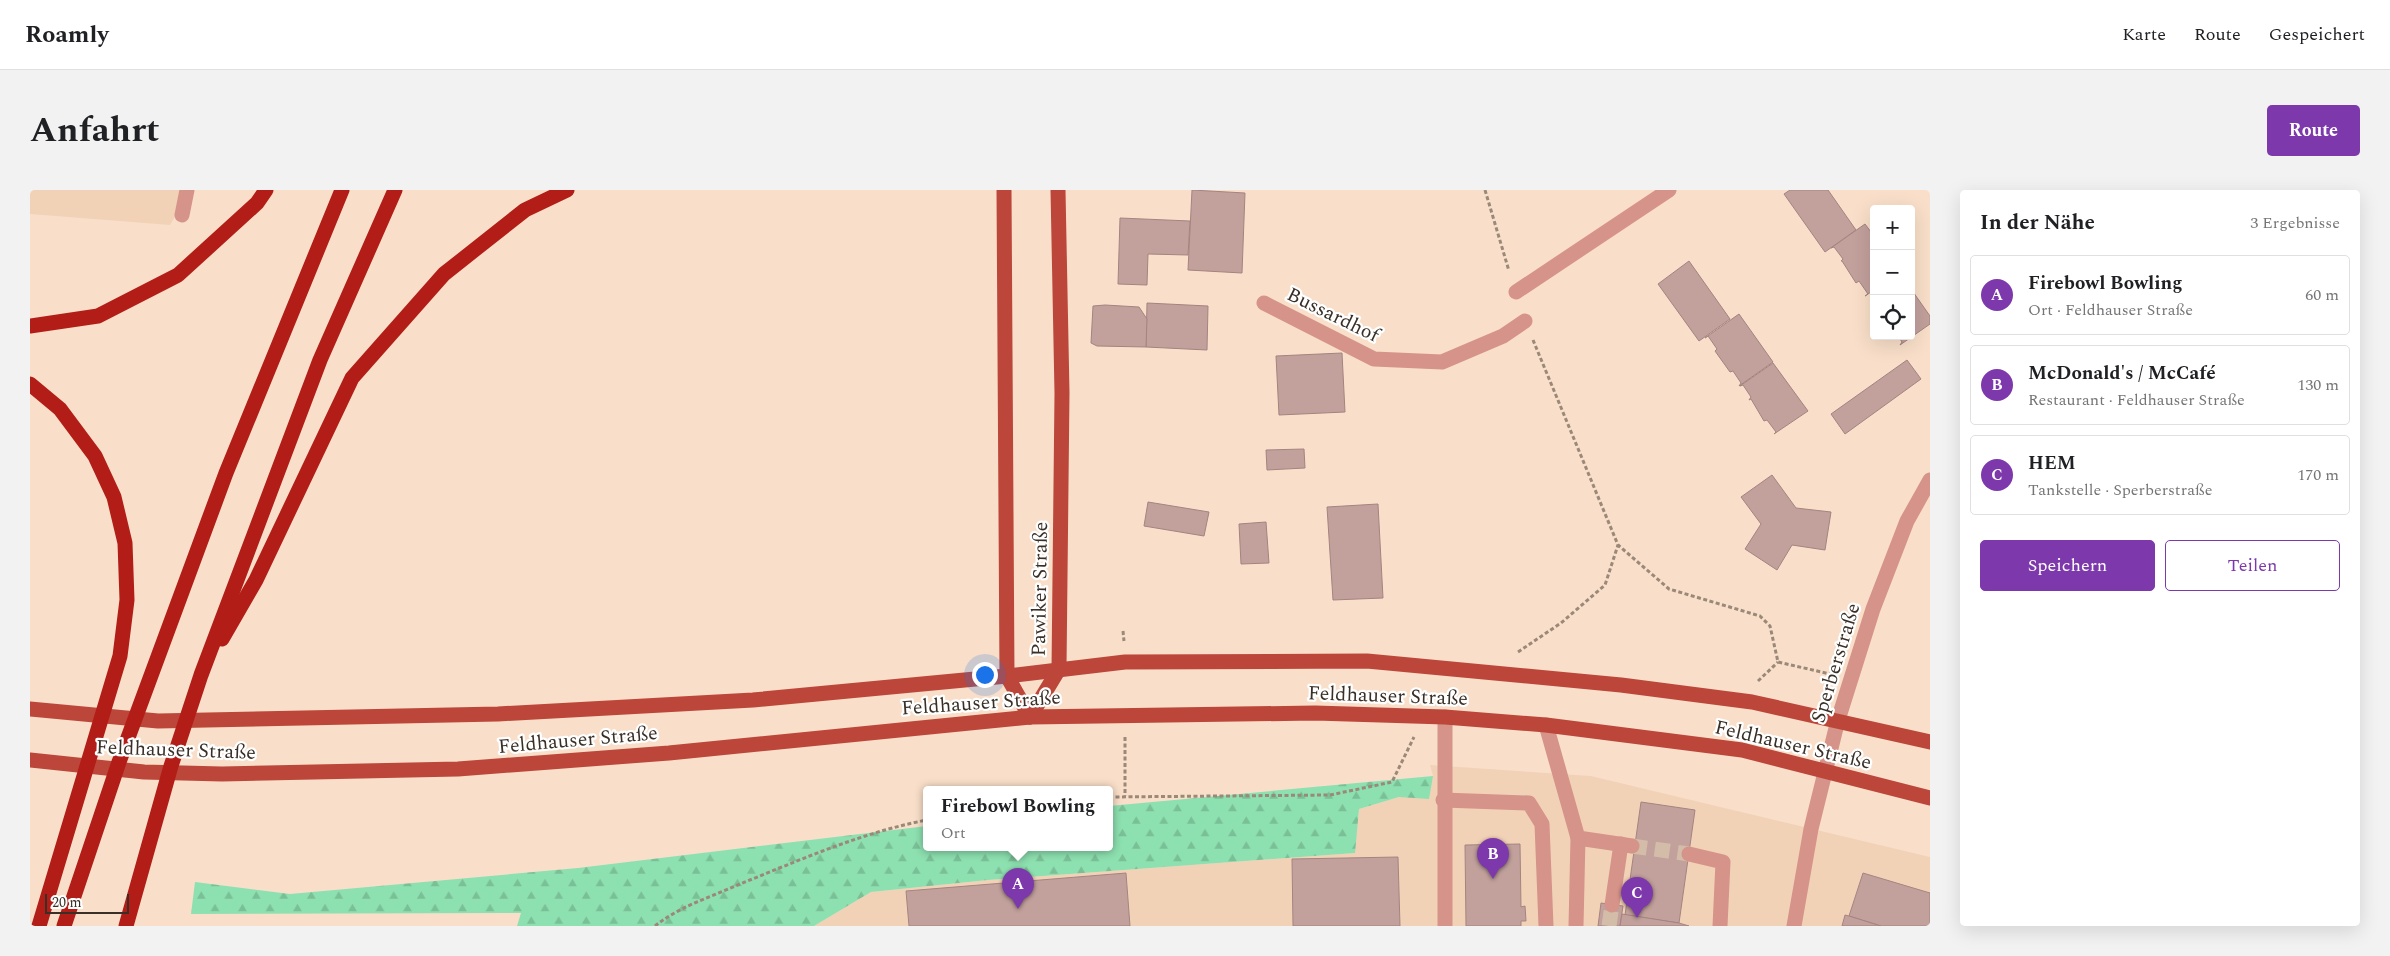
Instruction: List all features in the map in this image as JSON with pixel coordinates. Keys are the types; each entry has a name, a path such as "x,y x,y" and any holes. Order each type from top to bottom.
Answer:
{"highway":[{"path":"30,326 98,316 178,275 257,203 266,190"},
{"path":"64,926 119,762 222,483 342,190"},
{"path":"126,926 172,766 201,675 320,360 395,190"},
{"path":"201,675 256,580 352,378 444,274 525,210 567,190"},
{"path":"30,384 60,409 95,456 114,497 125,543 127,600 120,656 39,926"}],"main road":[{"name":"Pawiker Straße","path":"1004,190 1007,676 1030,717 1059,670 1062,393 1058,190"},
{"name":"Feldhauser Straße","path":"30,708 158,721 498,714 753,700 1007,676 1124,662 1367,661 1621,685 1752,702 1930,742"},
{"name":"Feldhauser Straße","path":"30,760 144,772 222,774 458,769 669,753 1030,717 1315,713 1445,717 1546,725 1742,750 1930,798"}],"street":[{"path":"182,215 187,190"},
{"path":"1516,292 1669,190"},
{"name":"Bussardhof","path":"1264,303 1374,359 1442,362 1503,336 1525,321"},
{"name":"Sperberstraße","path":"1794,926 1811,829 1838,720 1873,609 1907,521 1930,480"},
{"path":"1445,717 1443,800 1445,926"},
{"path":"1546,725 1578,838 1576,926"},
{"path":"1443,800 1530,803 1542,824 1546,926"},
{"path":"1578,838 1626,845 1612,904"},
{"path":"1688,854 1723,862 1720,926"}],"path":[{"path":"1485,190 1516,292"},
{"path":"1525,321 1618,545 1669,590 1760,616 1770,626 1778,662 1851,680"},
{"path":"1488,672 1561,623 1605,585 1618,545"},
{"path":"1113,797 1330,795 1392,782 1424,717"},
{"path":"655,926 671,913 770,872 844,844 923,821"}],"shaded area":[{"path":"30,190 191,190 170,225 30,214"},
{"path":"1430,765 1591,776 1930,857 1930,926 814,926 871,892 988,880 1354,853 1359,809 1399,797 1433,776"}],"green space":[{"path":"1433,776 1429,799 1399,797 1359,809 1355,853 988,880 871,892 814,926 517,926 521,913 191,914 195,882 290,894 578,868 923,826 923,851 1113,851 1113,806"}],"building":[{"path":"1192,190 1245,193 1242,273 1188,270"},
{"path":"1790,190 1828,190 1856,230 1825,252 1784,194"},
{"path":"1120,218 1190,221 1188,255 1148,254 1147,285 1118,284"},
{"path":"1865,224 1870,231 1870,293 1868,294 1859,281 1856,283 1841,261 1843,259 1834,247 1831,248"},
{"path":"1689,261 1730,319 1699,341 1658,284"},
{"path":"1915,295 1930,316 1930,324 1915,334"},
{"path":"1147,303 1208,306 1207,350 1146,347"},
{"path":"1093,306 1139,307 1147,319 1146,347 1097,346 1091,343"},
{"path":"1739,314 1773,362 1739,386 1741,383 1733,371 1730,372 1715,351 1717,349 1708,336 1705,338"},
{"path":"1342,353 1345,412 1279,415 1276,356"},
{"path":"1907,360 1921,379 1845,434 1831,414"},
{"path":"1773,363 1808,411 1774,434 1776,432 1767,420 1764,421 1751,399 1749,400 1751,397 1743,385 1740,386"},
{"path":"1304,449 1305,468 1267,470 1266,450"},
{"path":"1772,475 1796,508 1831,512 1825,550 1792,545 1777,570 1745,549 1761,524 1741,497"},
{"path":"1148,502 1209,512 1204,536 1144,526"},
{"path":"1378,504 1383,598 1333,600 1327,507"},
{"path":"1266,522 1269,563 1241,564 1239,524"},
{"path":"1641,802 1695,810 1679,923 1625,915"},
{"path":"1520,844 1521,907 1525,906 1526,921 1521,921 1521,926 1466,926 1465,845"},
{"path":"1398,857 1400,926 1293,926 1292,859"},
{"path":"1126,873 1130,926 909,926 906,891"},
{"path":"1863,873 1930,893 1930,926 1881,926 1849,916"},
{"path":"1601,903 1623,906 1620,926 1598,926"},
{"path":"1622,914 1679,923 1689,926 1620,926"},
{"path":"1845,915 1849,916 1881,926 1842,926"}],"tunnel":[{"path":"1632,846 1689,854"},
{"path":"1609,926 1612,905"}],"place":[{"name":"McDonald's / McCafé","path":"1493,879"},
{"name":"Firebowl Bowling","path":"1018,909"},
{"name":"HEM","path":"1637,918"}]}
